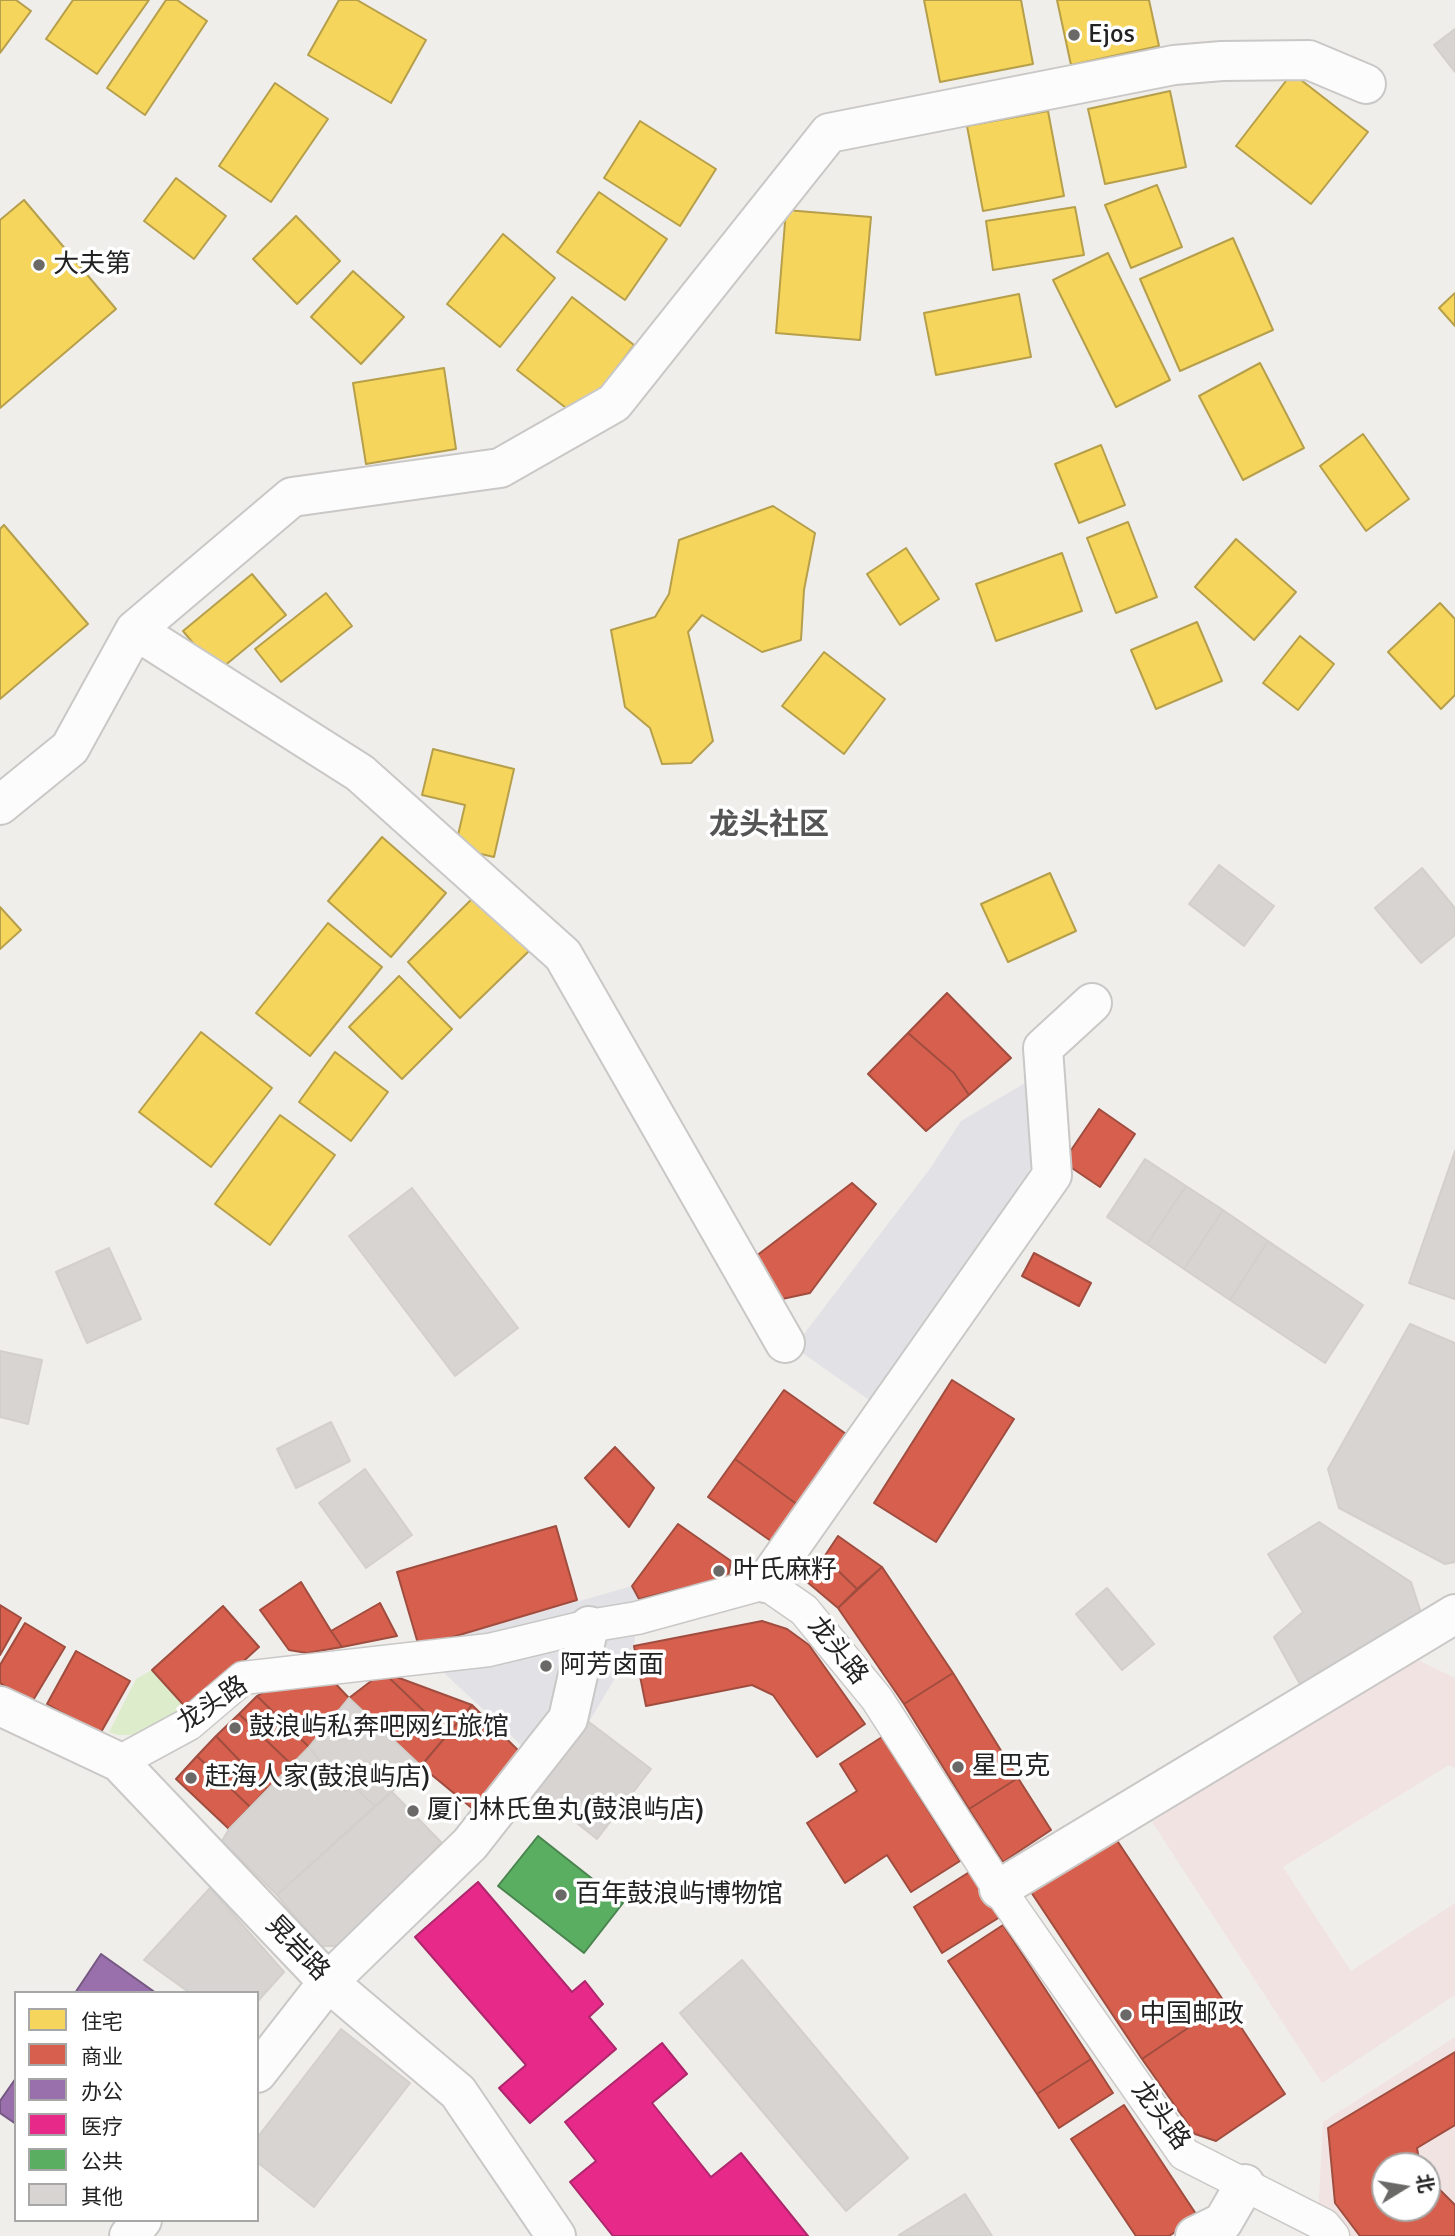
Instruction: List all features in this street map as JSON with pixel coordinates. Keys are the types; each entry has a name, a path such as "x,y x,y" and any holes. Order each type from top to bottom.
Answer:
{"street":[{"path":"0,805 70,748 135,630 292,497 500,468 614,403 829,133 1174,65 1309,60 1366,84"},
{"path":"135,630 360,774 563,955 785,1343"},
{"path":"765,1583 1052,1175 1044,1048 1092,1003"},
{"name":"龙头路","path":"119,1762 190,1724 243,1678 489,1650 589,1626 637,1618 765,1583 804,1610 877,1699 999,1888 1184,2154 1324,2225 1333,2236"},
{"path":"999,1888 1455,1614"},
{"path":"259,2070 328,1982 470,1844 568,1719 589,1626"},
{"name":"晃岩路","path":"0,1706 119,1762 328,1982 458,2091 556,2236"},
{"path":"1195,2236 1223,2222 1245,2184"},
{"path":"129,2236 140,2222"}],"shaded area":[{"path":"1030,1080 1034,1158 1012,1212 886,1412 794,1347 929,1170 961,1121"},
{"path":"632,1586 639,1599 634,1646 589,1722 550,1772 419,1647"},
{"path":"1416,1659 1455,1678 1455,1768 1449,1765 1283,1867 1351,1971 1455,1903 1455,1995 1322,2083 1152,1822 1223,1775 1225,1777"},
{"path":"1455,2037 1455,2236 1317,2236 1323,2122"}],"green space":[{"path":"152,1670 189,1711 142,1735 118,1735 109,1732 136,1679"}],"building: 住宅":[{"path":"0,0 16,0 31,11 0,53"},
{"path":"73,0 149,0 97,74 46,39"},
{"path":"166,0 177,0 207,21 145,115 107,88"},
{"path":"339,0 357,0 426,40 391,103 308,55"},
{"path":"924,0 1021,0 1033,64 940,82"},
{"path":"1057,0 1149,0 1159,46 1071,65"},
{"path":"1292,73 1368,132 1311,204 1236,146"},
{"path":"275,83 328,119 271,202 219,166"},
{"path":"1170,91 1186,167 1105,184 1088,109"},
{"path":"1048,111 1064,196 983,211 967,126"},
{"path":"640,121 716,169 680,226 604,178"},
{"path":"176,178 226,216 194,259 144,221"},
{"path":"1157,185 1182,247 1131,268 1105,205"},
{"path":"599,192 667,239 625,300 557,252"},
{"name":"大夫第","path":"24,200 116,309 0,408 0,220"},
{"path":"1075,207 1084,255 993,270 986,221"},
{"path":"786,210 871,217 860,340 776,333"},
{"path":"296,216 340,261 297,304 253,259"},
{"path":"503,234 555,278 500,347 447,304"},
{"path":"1233,238 1273,330 1180,371 1140,279"},
{"path":"1108,253 1170,380 1116,407 1053,280"},
{"path":"353,271 404,317 361,364 311,317"},
{"path":"1455,293 1455,326 1439,308"},
{"path":"1019,294 1031,357 936,375 924,313"},
{"path":"572,297 634,345 579,418 517,370"},
{"path":"1260,363 1304,448 1243,480 1199,396"},
{"path":"444,368 456,449 366,464 353,383"},
{"path":"1363,434 1409,499 1366,531 1320,466"},
{"path":"1101,445 1125,505 1079,523 1055,464"},
{"path":"773,506 815,533 804,590 801,640 762,652 702,615 688,632 713,741 691,763 662,764 650,728 625,707 611,630 655,617 669,594 679,540"},
{"path":"1128,522 1157,597 1116,613 1087,538"},
{"path":"4,525 88,624 0,699 0,529"},
{"path":"1236,539 1296,592 1254,640 1195,587"},
{"path":"906,548 939,599 900,625 867,574"},
{"path":"1062,553 1082,611 996,641 976,584"},
{"path":"252,574 286,615 217,672 183,631"},
{"path":"326,593 352,626 281,682 255,649"},
{"path":"1440,603 1455,619 1455,695 1441,709 1388,652"},
{"path":"1197,622 1222,681 1156,709 1131,650"},
{"path":"1300,636 1334,664 1298,710 1263,683"},
{"path":"824,652 885,699 844,754 782,706"},
{"path":"433,749 514,769 494,857 455,848 465,805 422,795"},
{"path":"382,837 446,893 391,957 328,901"},
{"path":"1050,873 1076,931 1008,962 981,904"},
{"path":"476,895 529,951 460,1018 408,962"},
{"path":"0,907 21,930 0,949"},
{"path":"328,923 382,967 310,1056 256,1013"},
{"path":"399,976 452,1029 402,1079 349,1027"},
{"path":"201,1032 272,1088 211,1167 139,1112"},
{"path":"335,1052 388,1092 351,1141 299,1102"},
{"path":"280,1115 335,1155 270,1245 215,1204"}],"building: 商业":[{"path":"947,993 1011,1058 969,1095 954,1073 908,1033"},
{"path":"908,1033 954,1073 969,1095 926,1131 868,1074"},
{"path":"1099,1109 1135,1134 1100,1187 1063,1162"},
{"path":"852,1183 876,1204 810,1293 773,1301 747,1263"},
{"path":"1034,1253 1091,1283 1079,1306 1022,1276"},
{"path":"952,1380 1014,1419 936,1542 874,1503"},
{"path":"784,1390 856,1441 806,1511 735,1459"},
{"path":"615,1447 654,1488 629,1527 585,1478"},
{"path":"735,1459 806,1511 786,1539 771,1541 708,1497"},
{"path":"678,1524 731,1561 728,1577 639,1599 632,1586"},
{"path":"556,1526 577,1600 419,1647 397,1572"},
{"path":"838,1536 882,1567 857,1589 824,1557"},
{"path":"824,1557 857,1589 838,1608 806,1581"},
{"path":"882,1567 953,1673 904,1704 838,1608"},
{"path":"301,1582 342,1647 307,1653 289,1650 260,1610"},
{"path":"380,1603 397,1636 342,1647 331,1631"},
{"path":"0,1605 21,1618 0,1655"},
{"path":"223,1606 259,1647 189,1711 152,1670"},
{"path":"762,1621 787,1629 809,1645 865,1724 817,1757 773,1695 752,1685 646,1706 634,1646"},
{"path":"25,1623 65,1647 32,1702 0,1683 0,1665"},
{"path":"76,1651 130,1681 100,1734 47,1704"},
{"path":"383,1672 472,1705 448,1734"},
{"path":"383,1672 448,1734 421,1766 349,1698"},
{"path":"953,1673 1018,1778 969,1809 904,1704"},
{"path":"330,1678 349,1698 309,1747 257,1696 271,1688"},
{"path":"257,1696 309,1747 292,1765 239,1714"},
{"path":"472,1705 527,1759 473,1809 421,1766"},
{"path":"239,1714 292,1765 267,1789 216,1736"},
{"path":"216,1736 267,1789 250,1807 197,1756"},
{"path":"882,1737 960,1861 911,1892 887,1855 845,1883 807,1823 857,1791 840,1764"},
{"path":"197,1756 250,1807 229,1829 176,1779"},
{"path":"1018,1778 1051,1830 1003,1862 969,1809"},
{"path":"1112,1833 1225,2003 1142,2059 1029,1889"},
{"path":"971,1871 1000,1917 942,1953 914,1907"},
{"path":"1003,1925 1091,2059 1037,2094 948,1961"},
{"path":"1225,2003 1285,2094 1216,2141 1195,2134 1142,2059"},
{"path":"1455,2052 1455,2125 1417,2148 1418,2152 1371,2152 1371,2222 1441,2222 1441,2191 1455,2205 1455,2236 1360,2236 1335,2203 1328,2128"},
{"path":"1091,2059 1113,2093 1059,2128 1037,2094"},
{"path":"1124,2105 1198,2217 1169,2236 1136,2236 1071,2139"}],"building: 办公":[{"path":"101,1954 153,1991 76,1991"},
{"path":"14,2081 14,2123 0,2113 0,2101"}],"building: 医疗":[{"path":"478,1882 572,1992 585,1981 603,2004 589,2017 616,2049 530,2123 499,2088 526,2065 415,1937"},
{"path":"662,2043 687,2074 652,2103 711,2177 741,2153 808,2236 613,2236 570,2182 596,2161 565,2122"}],"building: 公共":[{"name":"百年鼓浪屿博物馆","path":"538,1836 623,1903 584,1953 498,1886"}],"building: 其他":[{"path":"1455,29 1455,72 1434,45"},
{"path":"1219,865 1274,906 1244,946 1189,904"},
{"path":"1422,868 1455,908 1455,935 1421,963 1375,908"},
{"path":"1455,1151 1455,1299 1409,1283"},
{"path":"1145,1159 1186,1186 1147,1244 1107,1217"},
{"path":"1186,1186 1223,1210 1184,1269 1147,1244"},
{"path":"412,1188 518,1328 455,1376 349,1236"},
{"path":"1223,1210 1268,1241 1230,1300 1184,1269"},
{"path":"1268,1241 1363,1305 1325,1363 1230,1300"},
{"path":"109,1248 141,1319 87,1343 56,1272"},
{"path":"1410,1324 1455,1343 1455,1562 1445,1564 1339,1508 1328,1469"},
{"path":"0,1351 42,1360 28,1424 0,1417"},
{"path":"331,1422 350,1461 296,1488 277,1449"},
{"path":"365,1469 412,1535 366,1568 319,1503"},
{"path":"1319,1522 1411,1582 1421,1613 1302,1688 1274,1637 1303,1612 1268,1554"},
{"path":"1107,1588 1154,1644 1122,1670 1076,1614"},
{"path":"349,1698 421,1766 375,1806 353,1786 346,1792 309,1747"},
{"path":"589,1722 651,1769 597,1839 535,1790"},
{"path":"309,1747 346,1792 353,1786 375,1806 277,1895 222,1841 229,1829"},
{"path":"392,1792 441,1842 372,1923 337,1946 319,1946 277,1895"},
{"path":"210,1888 284,1972 259,2000 259,1991 187,1991 144,1960"},
{"path":"742,1960 908,2158 846,2211 680,2013"},
{"path":"341,2029 410,2083 314,2207 259,2164 259,2135"},
{"path":"965,2194 992,2236 899,2235"}],"place":[{"name":"Ejos","path":"1074,35"},
{"name":"大夫第","path":"39,265"},
{"name":"叶氏麻籽","path":"719,1571"},
{"name":"阿芳卤面","path":"546,1666"},
{"name":"鼓浪屿私奔吧网红旅馆","path":"235,1728"},
{"name":"星巴克","path":"958,1767"},
{"name":"赶海人家(鼓浪屿店)","path":"191,1778"},
{"name":"厦门林氏鱼丸(鼓浪屿店)","path":"413,1811"},
{"name":"百年鼓浪屿博物馆","path":"561,1895"},
{"name":"中国邮政","path":"1126,2015"}],"district":[{"name":"龙头社区","path":"769,826"}]}
